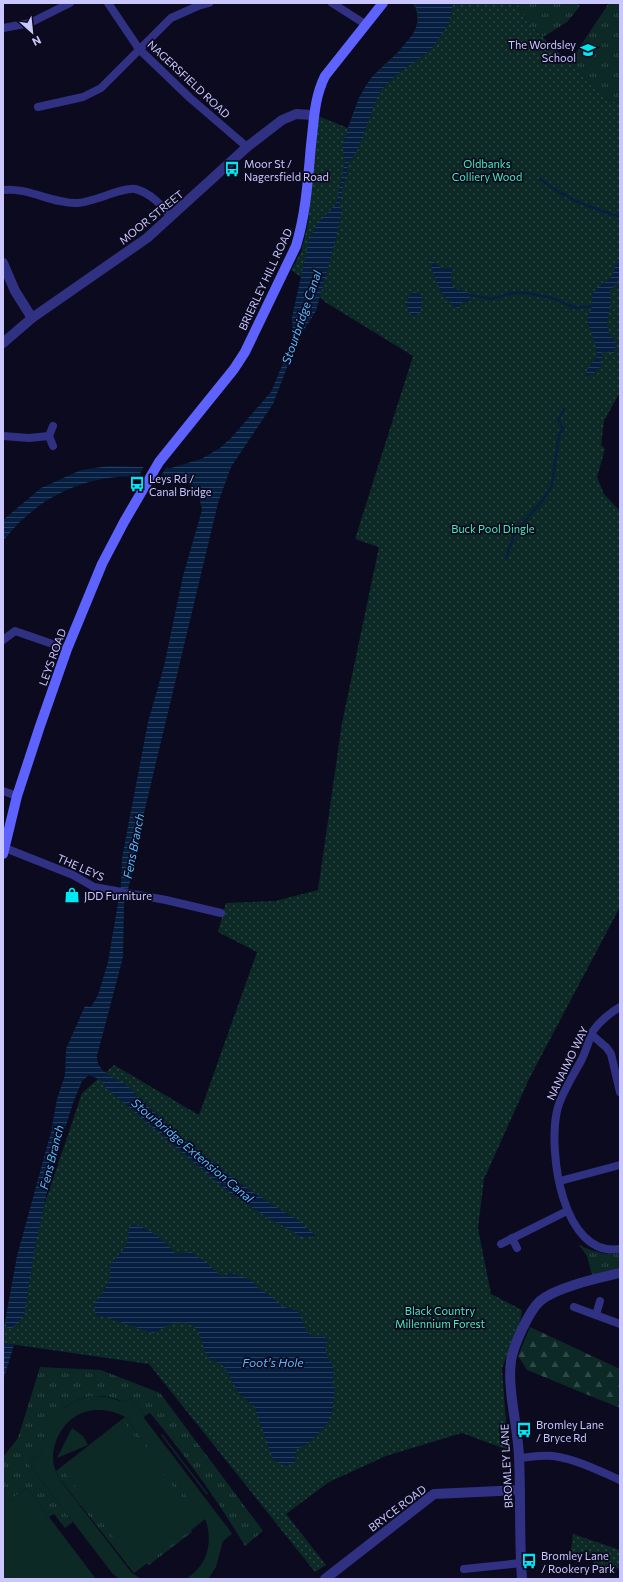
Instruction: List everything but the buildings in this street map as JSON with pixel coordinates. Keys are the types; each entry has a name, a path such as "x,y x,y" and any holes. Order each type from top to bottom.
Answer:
{"main road":[{"name":"BRIERLEY HILL ROAD","path":"148,478 168,448 234,369 245,352 296,246 303,219 308,182 313,115 319,87 325,76 365,24 384,3"},
{"name":"LEYS ROAD","path":"4,851 17,796 67,649 102,564 148,478"}],"street":[{"path":"3,28 30,23 70,3"},
{"name":"NAGERSFIELD ROAD","path":"108,3 139,49 190,98 248,147"},
{"path":"38,107 83,97 101,88 113,78 139,49 171,18 198,6 209,3"},
{"path":"332,3 365,24"},
{"name":"MOOR STREET","path":"3,343 32,318 136,246 171,217 248,147 282,120 296,114 313,115"},
{"path":"3,190 24,191 58,201 79,203 134,189 146,193 156,200 171,217"},
{"path":"3,263 16,291 32,318"},
{"path":"53,426 49,436 53,446"},
{"path":"3,436 22,438 49,436"},
{"path":"3,640 15,631 67,649"},
{"path":"3,791 17,796"},
{"name":"THE LEYS","path":"4,851 73,875 94,888 134,894 220,913"},
{"name":"NANAIMO WAY","path":"620,1006 594,1030 557,1109 553,1134 560,1181 567,1211 584,1239 602,1249 620,1249"},
{"path":"592,1035 607,1048 611,1054 620,1092"},
{"path":"560,1181 620,1165"},
{"path":"501,1244 567,1211"},
{"path":"512,1238 517,1248"},
{"name":"BROMLEY LANE","path":"522,1579 520,1563 520,1490 517,1426 509,1376 513,1354 525,1325 536,1306 546,1296 558,1291 620,1273"},
{"path":"596,1315 600,1301"},
{"path":"574,1307 620,1324"},
{"path":"519,1458 552,1456 600,1471 620,1480"},
{"name":"BRYCE ROAD","path":"325,1579 434,1494 520,1490"},
{"path":"464,1569 520,1563"}],"green space":[{"path":"413,3 517,3 527,22 607,100 620,103 620,392 604,421 601,445 605,449 597,477 604,494 620,511 620,907 530,1077 484,1179 478,1228 491,1294 522,1310 520,1323 502,1368 508,1450 462,1433 386,1456 329,1482 286,1514 326,1565 315,1572 149,1364 3,1343 3,1327 82,1093 114,1065 199,1115 257,952 218,932 226,903 275,901 318,890 342,723 379,547 355,539 413,356 325,302 301,277 291,270 301,252 308,223 318,116 348,128 357,103 366,85 377,72 405,46 412,36 417,26 417,15"},
{"path":"517,3 576,3 580,6 567,22 543,37 527,22"},
{"path":"609,3 620,3 620,103 607,100 569,63"},
{"path":"579,1245 599,1252 610,1254 620,1253 620,1268 592,1275 587,1256"},
{"path":"530,1327 620,1369 620,1408 527,1370 518,1356"},
{"path":"40,1367 101,1370 160,1393 263,1531 245,1546 212,1494 176,1445 150,1413 145,1416 131,1398 124,1402 109,1397 94,1396 81,1399 69,1405 58,1413 50,1425 44,1438 41,1453 28,1463 73,1522 65,1528 54,1514 49,1517 27,1488 7,1502 5,1500 3,1501 3,1457 18,1438"},
{"path":"93,1396 107,1397 124,1402 131,1398 145,1416 144,1418 231,1532 232,1534 223,1541 216,1567 208,1579 186,1579 199,1568 206,1554 209,1538 206,1521 125,1417 113,1412 100,1410 88,1411 76,1416 65,1425 61,1431 55,1444 53,1459 56,1472 66,1487 131,1572 141,1579 119,1579 112,1573 28,1463 41,1453 46,1432 56,1415 63,1408 72,1403"},
{"path":"125,1417 205,1519 191,1530 192,1532 149,1565 147,1563 134,1573 59,1478 56,1471"},
{"path":"124,1422 200,1523 138,1570 62,1469"},
{"path":"72,1428 83,1436 88,1445 57,1458"},
{"path":"162,1434 208,1494 207,1495 161,1435"},
{"path":"27,1488 96,1579 3,1579 3,1501 5,1500 7,1502"},
{"path":"573,1534 620,1550 620,1568 599,1571 590,1555 570,1557"}],"water":[{"path":"413,3 453,3 449,23 431,50 395,76 380,91 357,151 349,162 339,205 342,211 316,311 297,341 273,404 231,467 218,503 144,813 133,870 124,904 123,957 97,1056 101,1068 105,1072 128,1086 189,1144 252,1191 299,1221 315,1234 313,1238 309,1236 300,1238 294,1232 270,1219 228,1192 105,1087 101,1080 89,1075 82,1081 73,1103 51,1174 35,1247 24,1316 11,1329 6,1327 6,1316 17,1256 51,1132 57,1099 65,1075 66,1049 85,1006 91,1007 98,995 108,962 121,885 122,858 148,722 164,666 183,576 202,510 199,496 193,486 166,479 140,476 114,477 89,482 65,491 42,503 22,520 3,541 3,520 41,488 81,470 109,466 171,468 201,459 220,448 231,438 271,392 293,340 292,317 309,240 317,224 336,204 345,161 342,146 348,128 359,98 371,78 394,57 413,34 418,23 418,11"},
{"path":"431,260 441,268 452,268 451,283 455,289 467,292 470,295 469,301 461,302 459,309 453,306 439,288 433,273"},
{"path":"620,260 620,278 610,291 611,299 607,324 608,330 616,343 614,353 602,352 601,366 594,373 585,377 588,368 597,357 596,347 587,320 592,306 592,294 597,288 611,278 615,266"},
{"path":"414,292 419,293 422,297 421,312 415,316 410,314 406,304 410,294"},
{"name":"Foot's Hole","path":"131,1225 143,1228 156,1235 176,1254 191,1252 207,1263 220,1275 227,1275 230,1273 252,1280 258,1288 271,1296 281,1306 298,1311 308,1333 313,1336 323,1336 329,1340 325,1346 327,1356 332,1364 334,1373 332,1384 335,1387 332,1412 327,1423 318,1434 310,1442 296,1450 295,1462 286,1466 273,1460 254,1406 239,1394 225,1368 219,1362 211,1360 207,1355 194,1326 187,1323 176,1323 153,1333 103,1316 96,1317 94,1304 108,1284 110,1267 128,1241 128,1229"},
{"path":"3,1343 14,1345 3,1381"}],"pier":[{"path":"144,466 167,466 159,479 138,478"}],"waterway":[{"path":"540,179 559,192 578,202 620,217"},
{"path":"470,295 492,299 512,293 527,293 552,298 576,308 592,306"},
{"path":"506,558 515,532 543,500 552,485 559,435 563,429 558,420 564,409"}],"place":[{"name":"The Wordsley School","path":"588,50"},
{"name":"Moor St / Nagersfield Road","path":"232,169"},
{"name":"Leys Rd / Canal Bridge","path":"137,484"},
{"name":"JDD Furniture","path":"72,895"},
{"name":"Bromley Lane / Bryce Rd","path":"524,1430"},
{"name":"Bromley Lane / Rookery Park","path":"529,1561"}],"park label":[{"name":"Oldbanks Colliery Wood","path":"487,169"},
{"name":"Buck Pool Dingle","path":"493,528"},
{"name":"Black Country Millennium Forest","path":"440,1316"}],"water label":[{"name":"Stourbridge Canal","path":"301,317"},
{"name":"Fens Branch","path":"133,846"},
{"name":"Stourbridge Extension Canal","path":"193,1150"},
{"name":"Fens Branch","path":"51,1157"}]}
